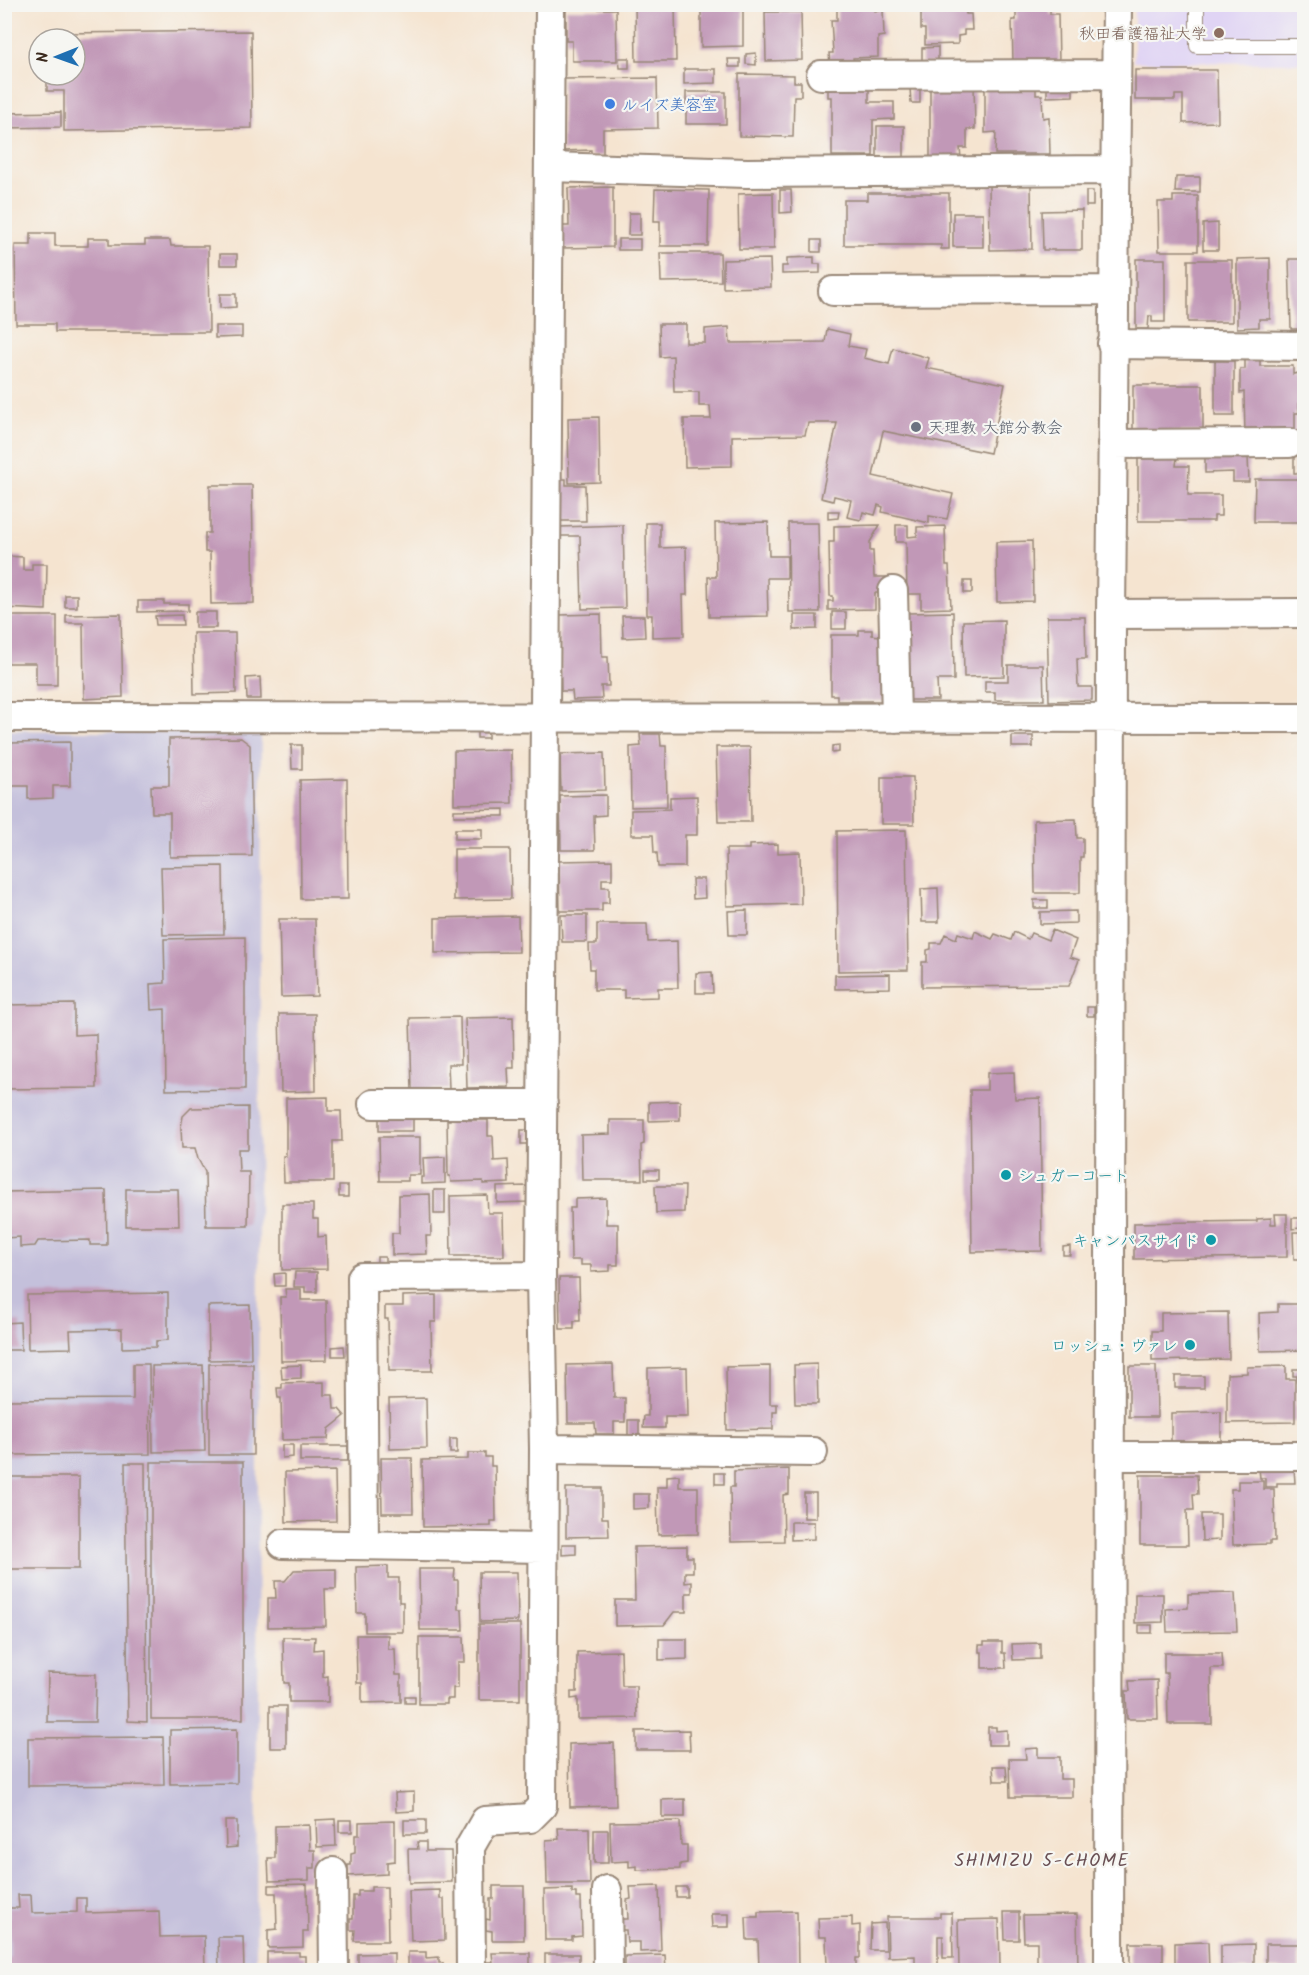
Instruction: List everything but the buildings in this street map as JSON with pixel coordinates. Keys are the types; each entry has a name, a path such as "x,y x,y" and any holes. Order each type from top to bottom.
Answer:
{"street":[{"path":"471,1971 470,1847 485,1821 530,1818 542,1806 544,1449 541,1276 547,718 550,4"},
{"path":"1110,1971 1110,718 1117,4"},
{"path":"820,75 1115,74"},
{"path":"549,167 747,173 1114,170"},
{"path":"833,291 1113,290"},
{"path":"1112,344 1305,346"},
{"path":"1112,444 1289,443"},
{"path":"893,591 896,718"},
{"path":"1111,614 1305,613"},
{"path":"4,717 1305,718"},
{"path":"373,1104 543,1104"},
{"path":"364,1545 363,1276 541,1276"},
{"path":"544,1449 813,1452"},
{"path":"1110,1456 1301,1456"},
{"path":"283,1544 542,1548"},
{"path":"333,1872 334,1971"},
{"path":"607,1890 608,1971"}],"lane":[{"path":"1197,4 1197,46 1305,46"}],"shaded area":[{"name":"秋田看護福祉大学","path":"1134,5 1304,5 1304,63 1134,62"},
{"path":"5,730 261,733 256,1970 5,1970"}],"place":[{"name":"秋田看護福祉大学","path":"1219,33"},
{"name":"ルイズ美容室","path":"610,104"},
{"name":"天理教 大館分教会","path":"916,427"},
{"name":"シュガーコート","path":"1006,1175"},
{"name":"キャンパスサイド","path":"1211,1240"},
{"name":"ロッシュ・ヴァレ","path":"1190,1345"}],"district":[{"name":"SHIMIZU 5-CHOME","path":"1042,1860"}]}
